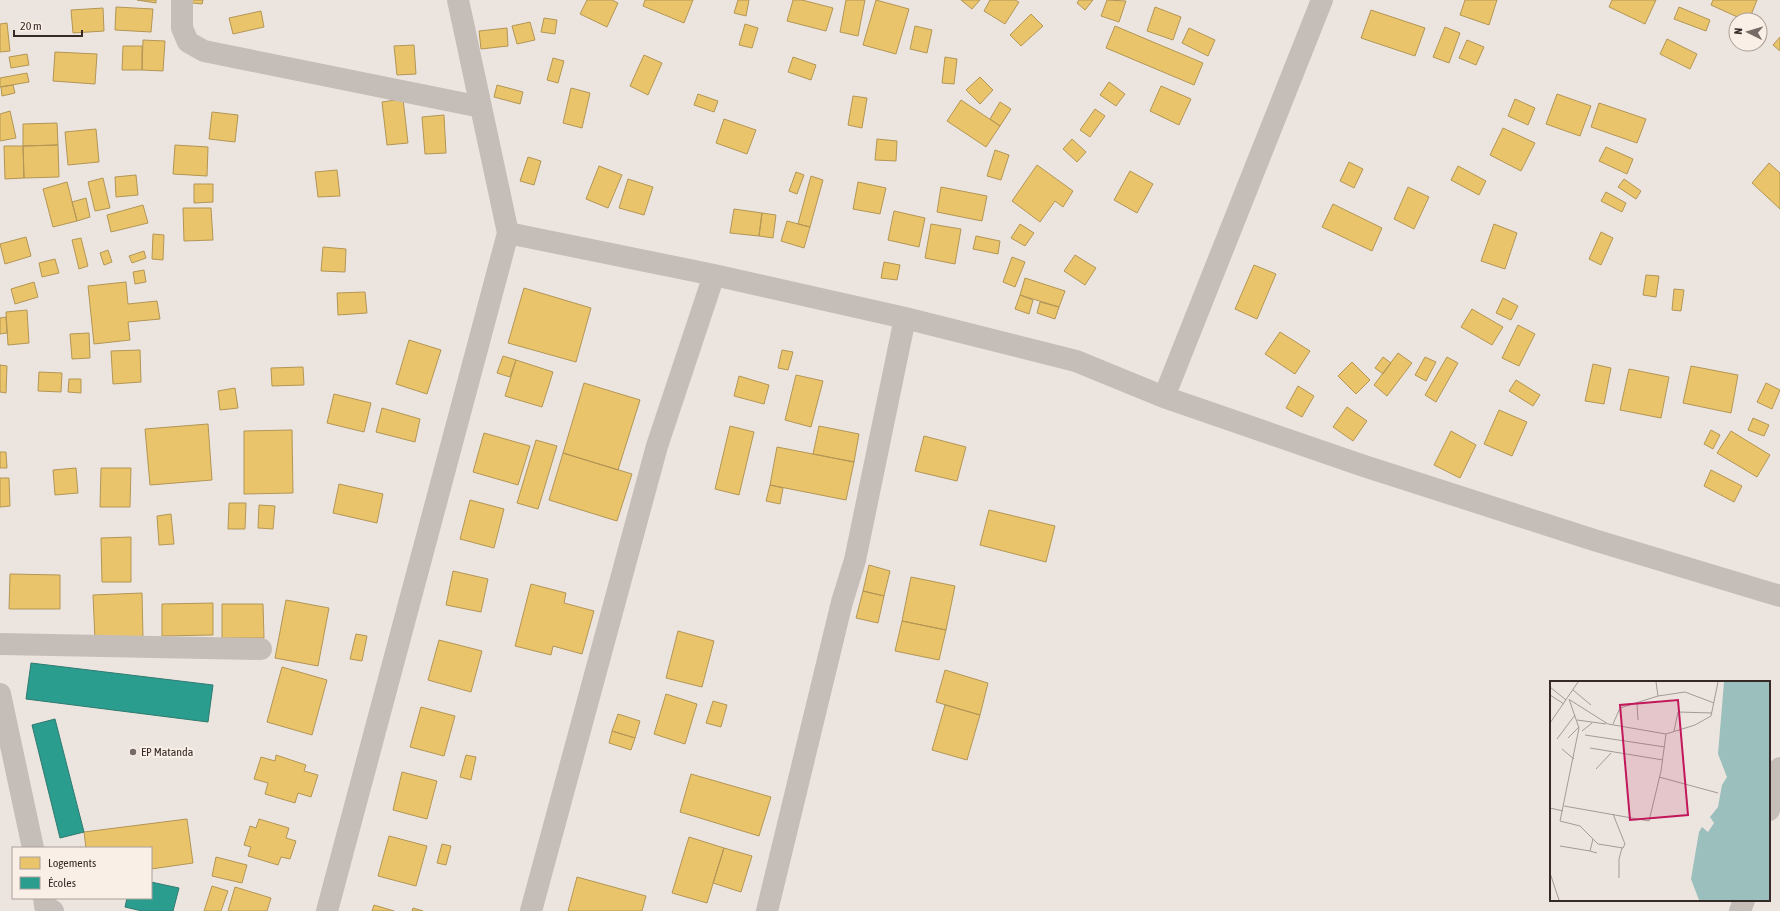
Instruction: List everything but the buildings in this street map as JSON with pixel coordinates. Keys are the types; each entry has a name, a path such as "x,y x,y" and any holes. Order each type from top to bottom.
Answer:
{"street":[{"path":"182,0 182,28 188,42 204,50 481,107"},
{"path":"327,911 508,233 458,0"},
{"path":"1164,398 1322,0"},
{"path":"508,233 714,275 905,318 1076,361 1164,398 1594,540 1780,596"},
{"path":"531,911 657,446 714,275"},
{"path":"767,911 842,602 855,560 905,318"},
{"path":"0,644 261,649"},
{"path":"0,694 33,847"},
{"path":"1770,806 1780,768"},
{"path":"44,899 45,906 53,911"},
{"path":"1740,911 1744,901"}],"place":[{"name":"EP Matanda","path":"133,752"}]}
